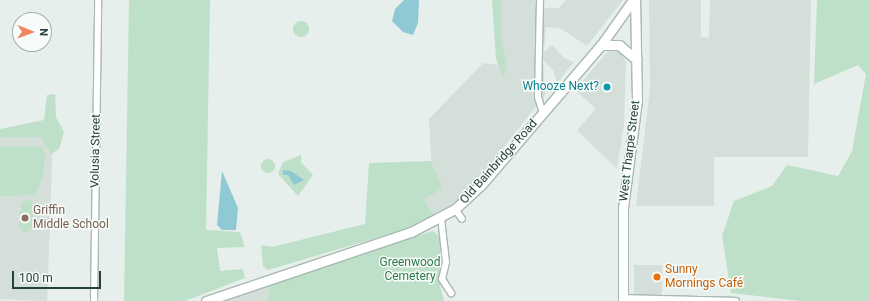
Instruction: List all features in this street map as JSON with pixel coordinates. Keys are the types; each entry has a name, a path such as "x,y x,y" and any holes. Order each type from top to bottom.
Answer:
{"main road":[{"name":"Old Bainbridge Road","path":"206,301 411,232 441,218 455,209 481,185 543,113 601,45 634,0"},
{"name":"West Tharpe Street","path":"623,300 623,208 636,114 637,60 634,0"},
{"path":"601,45 619,45 637,60"}],"street":[{"name":"Volusia Street","path":"94,301 98,0"},
{"path":"540,0 537,89 543,113"},
{"path":"455,209 462,219"},
{"path":"441,218 446,262 442,279 451,293"},
{"path":"623,300 736,301"}],"shaded area":[{"path":"499,0 545,0 544,8 559,8 566,0 623,0 587,46 560,28 546,27 544,52 552,45 564,58 574,62 557,83 553,70 543,60 545,95 486,170 465,194 435,217 424,200 441,188 432,171 429,119 483,63 498,65"},
{"path":"649,0 701,0 701,37 709,38 710,0 811,0 808,157 714,157 714,206 636,206 650,89"},
{"path":"609,50 622,52 626,62 624,124 617,169 577,130 596,109 575,90"},
{"name":"Griffin Middle School","path":"0,133 53,135 47,301 0,299"},
{"path":"634,265 662,265 662,301 634,301"},
{"path":"269,283 268,301 221,301"}],"green space":[{"path":"129,0 210,0 206,230 240,232 245,247 217,248 220,271 243,269 245,278 185,301 124,301"},
{"path":"492,0 501,0 502,44 507,65 503,77 496,59"},
{"path":"817,0 870,0 870,301 800,301 731,293 722,236 734,201 772,186 787,165 838,176 852,151 866,74 858,65 814,84"},
{"path":"301,21 307,23 309,29 307,35 301,37 295,35 293,29 295,23"},
{"path":"55,94 56,117 64,132 59,149 51,154 40,137 0,137 0,129 44,120 47,95"},
{"path":"0,146 42,147 45,153 43,177 35,195 0,196"},
{"path":"301,155 301,162 313,175 298,196 278,174 283,162"},
{"path":"268,159 273,161 275,166 273,171 268,173 263,171 261,166 263,161"},
{"path":"431,161 442,188 424,200 435,217 410,228 268,270 263,266 261,245 272,247 365,224 369,163"},
{"path":"29,200 32,201 32,211 25,212 22,211 21,204 22,201"},
{"path":"26,208 31,210 33,215 31,220 26,222 21,220 19,215 21,210"},
{"path":"26,218 31,220 33,225 31,230 26,232 21,230 19,225 21,220"},
{"name":"Greenwood Cemetery","path":"433,231 440,237 440,286 444,301 268,301 269,283"}],"water":[{"path":"404,0 419,0 418,23 413,35 403,32 392,21 395,9"},
{"path":"283,170 291,171 304,180 294,185 288,175 283,175"},
{"path":"222,171 238,208 236,230 222,230 217,225"}],"place":[{"name":"Whooze Next?","path":"607,87"},
{"name":"Griffin Middle School","path":"25,218"},
{"name":"Sunny Mornings Café","path":"657,277"}]}
